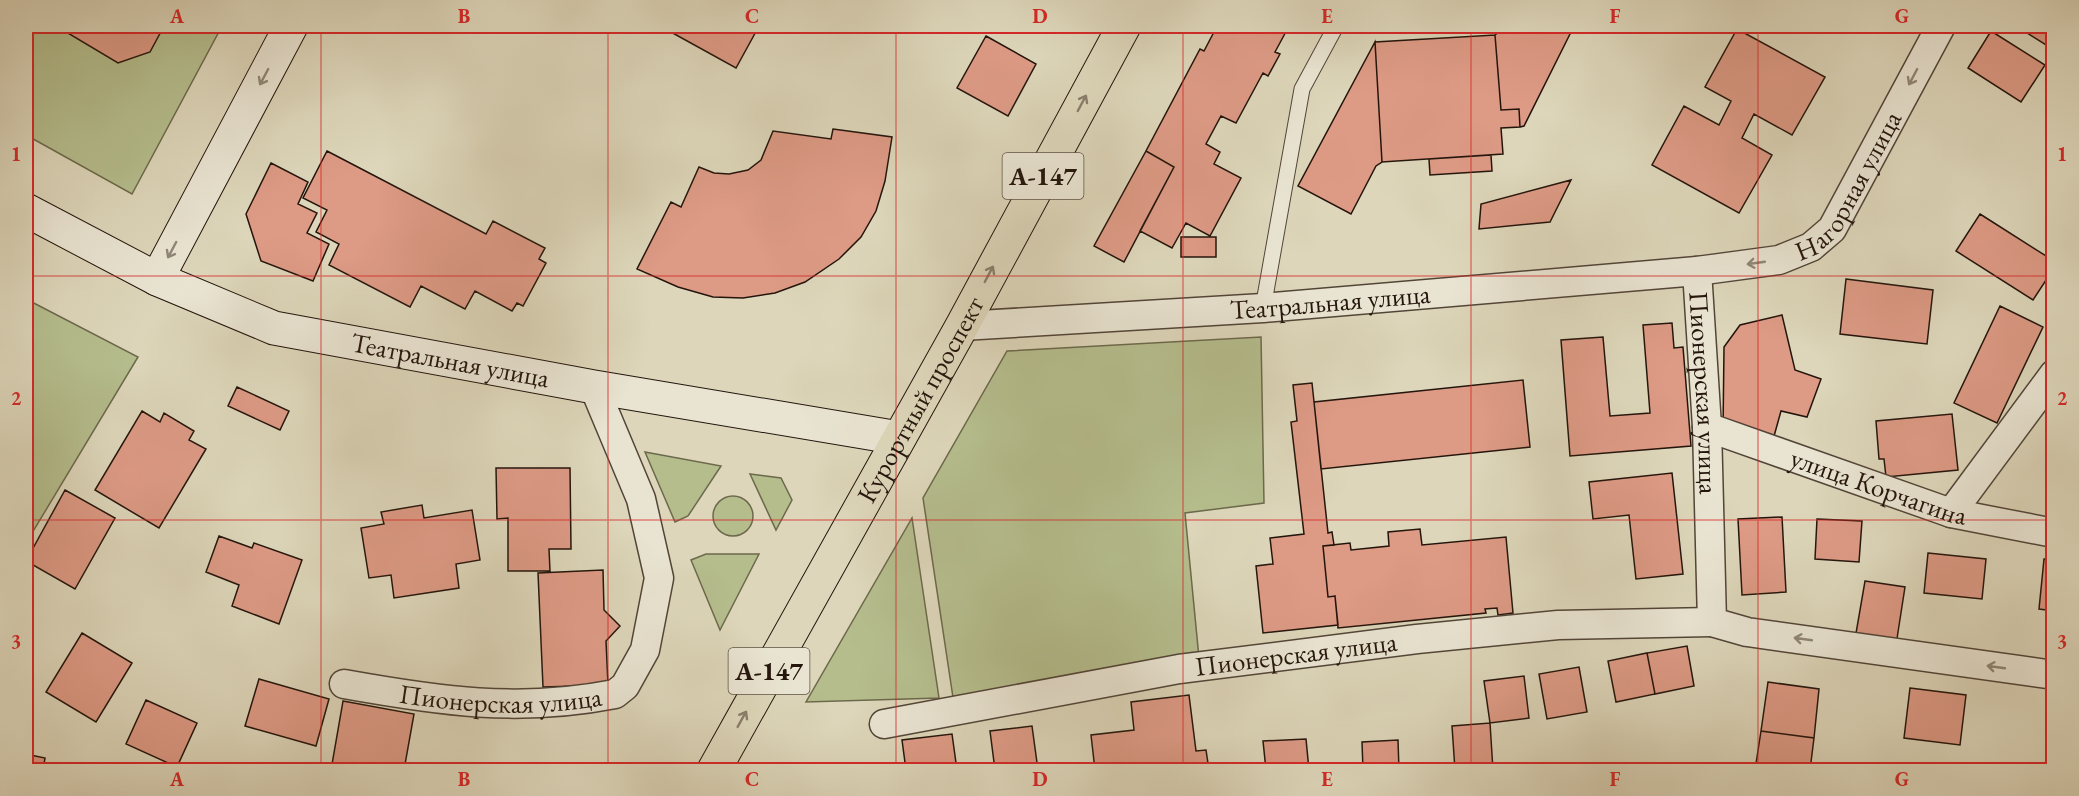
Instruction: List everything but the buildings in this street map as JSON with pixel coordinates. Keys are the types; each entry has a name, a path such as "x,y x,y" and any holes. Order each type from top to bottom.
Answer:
{"main road":[{"path":"157,279 291,26"},
{"name":"Курортный проспект","path":"714,771 962,326 1124,26"},
{"name":"Театральная улица","path":"26,210 157,279 274,328 594,387 899,438"}],"street":[{"name":"Нагорная улица","path":"1697,271 1779,260 1811,247 1832,229 1941,26"},
{"name":"Театральная улица","path":"962,326 1263,308 1697,271"},
{"name":"Пионерская улица","path":"1697,271 1707,428 1712,622"},
{"path":"1951,513 2054,374"},
{"name":"Пионерская улица","path":"344,684 431,700 529,705 615,694 625,686 645,650 659,578 641,499 594,387"},
{"name":"улица Корчагина","path":"1707,428 1951,513 2054,533"},
{"name":"Пионерская улица","path":"884,724 1179,669 1406,640 1558,625 1712,622 1747,632 2054,675"}],"lane":[{"path":"1263,308 1302,89 1336,26"}],"green space":[{"path":"26,26 222,26 132,194 26,135"},
{"path":"26,299 138,357 26,543"},
{"path":"1261,337 1264,503 1185,513 1199,658 954,704 923,498 1007,351"},
{"path":"645,452 721,466 688,516 675,522"},
{"path":"750,474 781,478 792,500 776,530"},
{"path":"733,496 747,502 753,516 747,530 733,536 719,530 713,516 719,502"},
{"path":"912,518 939,698 806,702"},
{"path":"706,554 759,554 720,630 691,560"}]}
